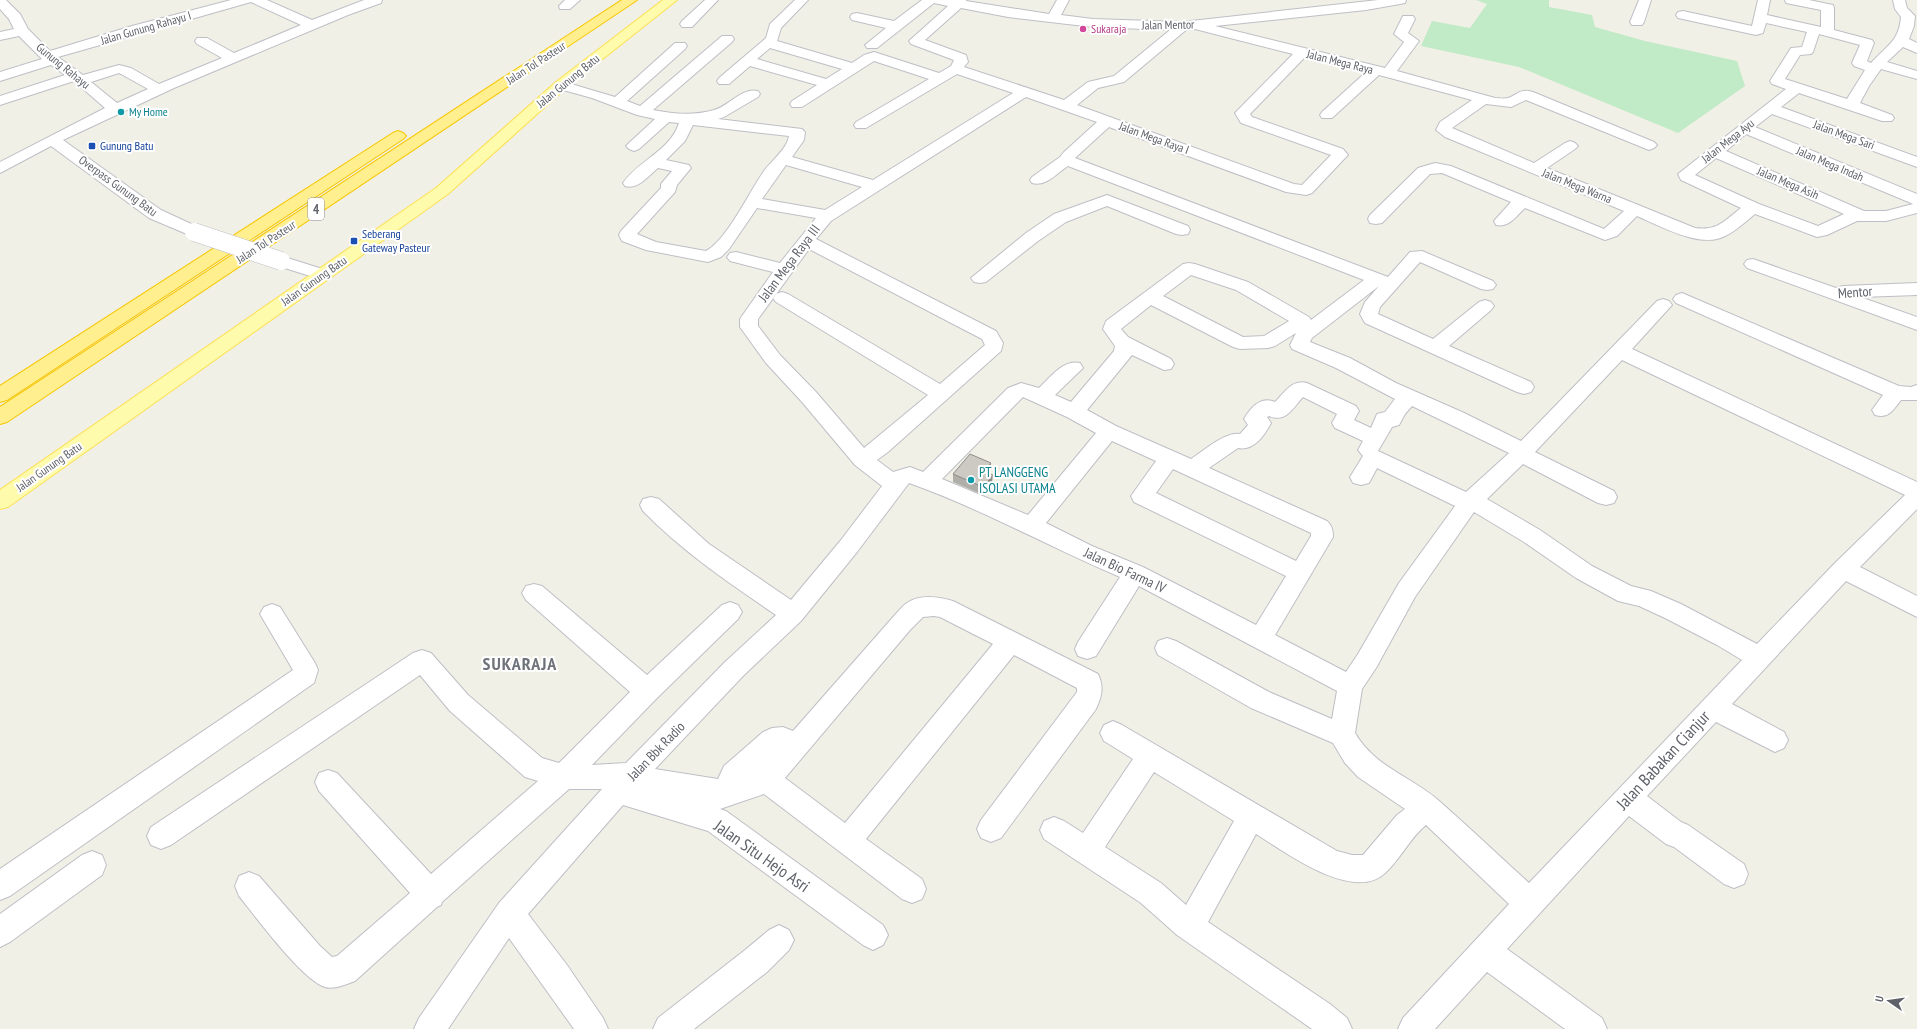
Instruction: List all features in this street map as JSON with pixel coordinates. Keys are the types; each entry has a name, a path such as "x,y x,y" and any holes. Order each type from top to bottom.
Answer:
{"highway":[{"name":"Jalan Tol Pasteur","path":"0,395 609,0"},
{"name":"Jalan Tol Pasteur","path":"0,418 632,0"}],"main road":[{"name":"Jalan Gunung Batu","path":"0,501 442,191 561,85 671,0"}],"street":[{"path":"188,0 201,12"},
{"name":"Jalan Gunung Rahayu I","path":"0,77 50,58 201,12 246,0"},
{"path":"256,0 312,25"},
{"path":"0,168 115,109 312,25 376,0"},
{"path":"687,24 712,0"},
{"path":"724,81 772,39 775,27 802,0"},
{"path":"872,45 930,0"},
{"name":"Jalan Mentor","path":"936,0 959,2 1053,18 1131,25 1182,26 1366,6 1400,0"},
{"path":"1053,18 1063,0"},
{"path":"1637,22 1645,0"},
{"path":"1683,15 1756,31 1761,18 1764,0"},
{"path":"1791,0 1828,8 1820,31 1808,49 1796,50 1777,80 1796,88 1852,105 1887,118"},
{"path":"1852,105 1876,66 1896,49 1905,34 1912,28 1907,14 1901,9 1899,0"},
{"name":"Gunung Rahayu","path":"0,1 15,17 22,31 50,58 79,78 115,109"},
{"path":"861,125 956,69 961,62 961,58 916,41 959,2"},
{"path":"1270,5 1280,16"},
{"path":"857,17 897,26"},
{"path":"1761,18 1867,43 1859,63 1912,74 1912,68 1904,64 1917,59"},
{"path":"1327,115 1382,72 1412,41 1401,34 1408,19"},
{"name":"Jalan Mega Raya","path":"1198,25 1212,30 1382,72 1482,100 1510,103 1521,96 1528,95 1649,145"},
{"path":"1066,106 1093,85 1119,79 1182,26"},
{"path":"0,36 22,31"},
{"path":"642,112 727,39"},
{"path":"1901,40 1917,49"},
{"path":"202,41 233,58"},
{"path":"768,43 847,66"},
{"path":"617,103 680,46"},
{"name":"Jalan Mega Raya I","path":"1038,180 1066,160 1068,155 1107,121 1292,189 1306,190 1340,155 1338,152 1246,120 1242,112 1302,52"},
{"path":"797,104 874,56 939,78"},
{"path":"748,61 820,81"},
{"path":"0,101 79,78 118,69 126,71 159,90"},
{"path":"956,69 1107,121"},
{"path":"561,85 597,95 642,112 666,117 797,132 797,138 783,159 767,177 753,202 727,239 712,256 708,257 663,249 631,240 627,236 669,190 669,184 683,168 654,163"},
{"name":"Jalan Mega Ayu","path":"1753,207 1690,179 1686,174 1796,88"},
{"name":"Jalan Mega Raya III","path":"895,484 862,460 809,397 773,359 748,327 749,319 784,269 819,223 828,215 1024,92"},
{"path":"687,120 692,117 719,114 753,94"},
{"name":"Jalan Mega Warna","path":"1482,100 1445,125 1444,130 1450,134 1692,233 1712,235 1719,233 1753,207"},
{"name":"Jalan Mega Sari","path":"1771,108 1917,162"},
{"path":"634,146 666,117"},
{"path":"632,183 659,160 686,129 687,120"},
{"name":"Jalan Mega Indah","path":"1744,128 1917,200"},
{"name":"Overpass Gunung Batu","path":"52,140 78,157 155,214 194,232 323,275"},
{"path":"1535,169 1570,146"},
{"name":"Jalan Mega Asih","path":"1716,152 1859,215"},
{"path":"783,159 876,186"},
{"path":"1066,160 1384,282"},
{"path":"1376,219 1424,171 1435,168 1445,169 1605,234 1611,232 1635,209"},
{"path":"980,278 1032,237 1060,218 1107,200 1126,184"},
{"path":"1107,200 1182,230"},
{"path":"1502,221 1522,201"},
{"path":"753,202 828,215"},
{"path":"1753,207 1817,232 1859,215 1886,216 1917,208"},
{"path":"806,241 989,335 993,339 994,347 940,393 881,447 862,460"},
{"path":"1486,285 1419,256 1414,257 1384,282 1305,334 1299,345 1342,363 1455,417 1606,497"},
{"path":"736,257 784,269"},
{"path":"1753,264 1831,292"},
{"path":"1074,412 1124,352 1124,346 1112,327 1150,297 1190,268 1242,286 1302,321 1268,342 1240,343 1150,297"},
{"path":"1384,282 1369,311 1372,319 1524,387"},
{"name":"Mentor","path":"1831,292 1917,289"},
{"name":"Mentor","path":"1831,292 1917,324"},
{"path":"782,298 940,393"},
{"path":"1682,299 1896,393 1915,394 1917,392"},
{"path":"1342,735 1350,686 1367,661 1407,590 1470,501 1522,453 1663,305"},
{"path":"1436,347 1485,306"},
{"path":"1122,342 1164,364"},
{"path":"1619,351 1917,491"},
{"path":"1041,397 1074,368"},
{"path":"1192,469 1235,440 1245,442 1261,423 1254,419 1266,406 1278,412 1300,388 1349,411 1342,423 1374,447 1532,536 1584,572 1626,594 1643,598 1673,611 1726,638 1759,658"},
{"path":"927,481 1015,393 1022,390 1074,412 1109,431 1319,527 1322,530 1322,537 1260,639"},
{"path":"1882,410 1896,393"},
{"path":"1360,477 1374,447 1384,419 1392,420 1396,411 1409,396"},
{"path":"1031,526 1109,431"},
{"path":"1169,458 1142,496 1300,573"},
{"name":"Jalan Bio Farma IV","path":"895,484 900,477 910,475 1031,526 1084,552 1135,573 1350,686"},
{"name":"Jalan Bbk Radio","path":"430,1029 509,913 625,783 734,670 793,614 849,546 895,484"},
{"name":"Jalan Babakan Cianjur","path":"1414,1029 1484,951 1759,658 1843,569 1917,496"},
{"path":"651,505 666,521 708,557 793,614"},
{"path":"1843,569 1917,607"},
{"path":"1087,649 1135,573"},
{"path":"534,593 646,692"},
{"path":"724,792 748,788 766,780 916,609 934,606 945,608 1009,643 1089,682 1090,692 1087,701 991,829"},
{"path":"249,886 309,957 327,973 344,970 431,895 489,841 564,776 646,692 730,612"},
{"path":"0,886 305,675 306,670 272,614"},
{"path":"847,841 1009,643"},
{"path":"1167,648 1260,700 1342,735 1354,755 1367,768 1427,808 1529,903"},
{"path":"161,836 422,660 459,703 534,768 564,776 625,783 680,796 713,799 719,797 724,792 733,775 772,740 783,739 796,746"},
{"path":"1713,707 1775,740"},
{"path":"1113,733 1332,863 1352,868 1363,869 1373,865 1407,824 1427,808"},
{"path":"1094,840 1150,756"},
{"path":"766,780 912,889"},
{"path":"328,782 431,895"},
{"name":"Jalan Situ Hejo Asri","path":"625,783 716,820 873,935"},
{"path":"1628,798 1676,835 1678,834 1734,874"},
{"path":"1195,917 1251,816"},
{"path":"1054,830 1151,894 1187,925 1319,1014 1336,1029"},
{"path":"0,932 92,865"},
{"path":"509,913 556,976 592,1029"},
{"path":"669,1029 756,961 779,940"},
{"path":"1484,951 1591,1029"}],"green space":[{"path":"1476,0 1549,0 1549,7 1592,15 1595,27 1645,41 1737,61 1745,86 1678,133 1519,67 1421,46 1432,21 1470,28 1487,4"}],"building":[{"path":"970,454 991,463 984,471 993,475 983,487 953,474"}],"place":[{"name":"Sukaraja","path":"1083,29"},
{"name":"My Home","path":"121,112"},
{"name":"Gunung Batu","path":"92,146"},
{"name":"Seberang Gateway Pasteur","path":"354,241"},
{"name":"PT LANGGENG ISOLASI UTAMA","path":"971,480"}],"district":[{"name":"SUKARAJA","path":"520,664"}]}
